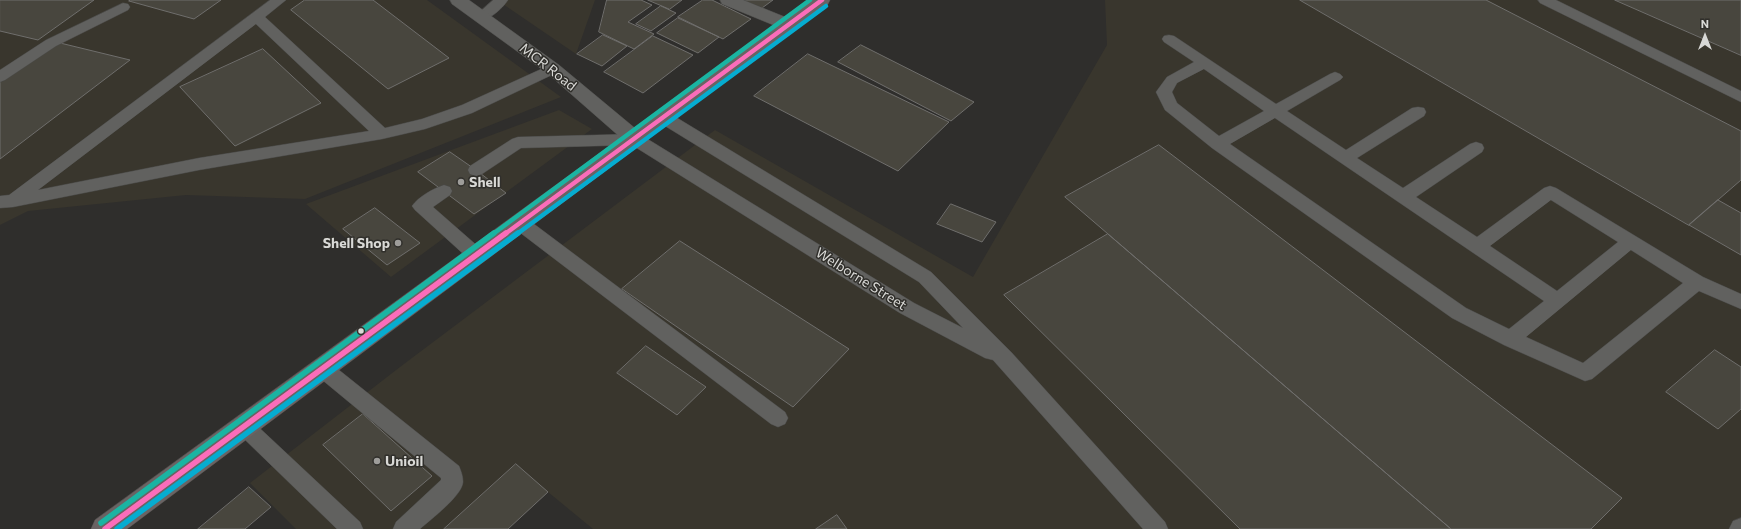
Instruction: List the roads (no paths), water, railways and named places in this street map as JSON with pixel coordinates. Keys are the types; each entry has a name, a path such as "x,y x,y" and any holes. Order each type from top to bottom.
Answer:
{"highway":[{"path":"105,529 822,0"}],"street":[{"name":"MCR Road","path":"458,0 553,69 635,139"},
{"path":"728,0 789,25"}],"lane":[{"path":"4,203 279,0"},
{"path":"480,17 501,0"},
{"path":"1545,0 1741,98"},
{"path":"0,77 51,43 123,7"},
{"path":"256,17 382,134"},
{"path":"1168,39 1558,301"},
{"path":"1204,63 1172,80 1164,92 1170,106 1218,144 1459,313 1585,373 1697,282"},
{"path":"4,203 199,164 382,134 425,124 467,109 553,69"},
{"path":"1218,144 1335,77"},
{"path":"1345,158 1418,112"},
{"name":"Welborne Street","path":"663,117 925,277 1005,359 1157,529"},
{"path":"476,170 518,143 635,139"},
{"name":"Welborne Street","path":"635,139 907,308 1005,359"},
{"path":"1403,197 1476,148"},
{"path":"444,191 422,206 476,255"},
{"path":"1476,246 1550,192 1697,282 1741,302"},
{"path":"520,223 778,418"},
{"path":"1511,339 1631,241"},
{"path":"322,368 451,473 452,483 443,494 404,529"},
{"path":"244,426 352,529"}],"place":[{"name":"Shell","path":"461,182"},
{"name":"Shell Shop","path":"398,243"},
{"name":"Unioil","path":"377,461"}]}
